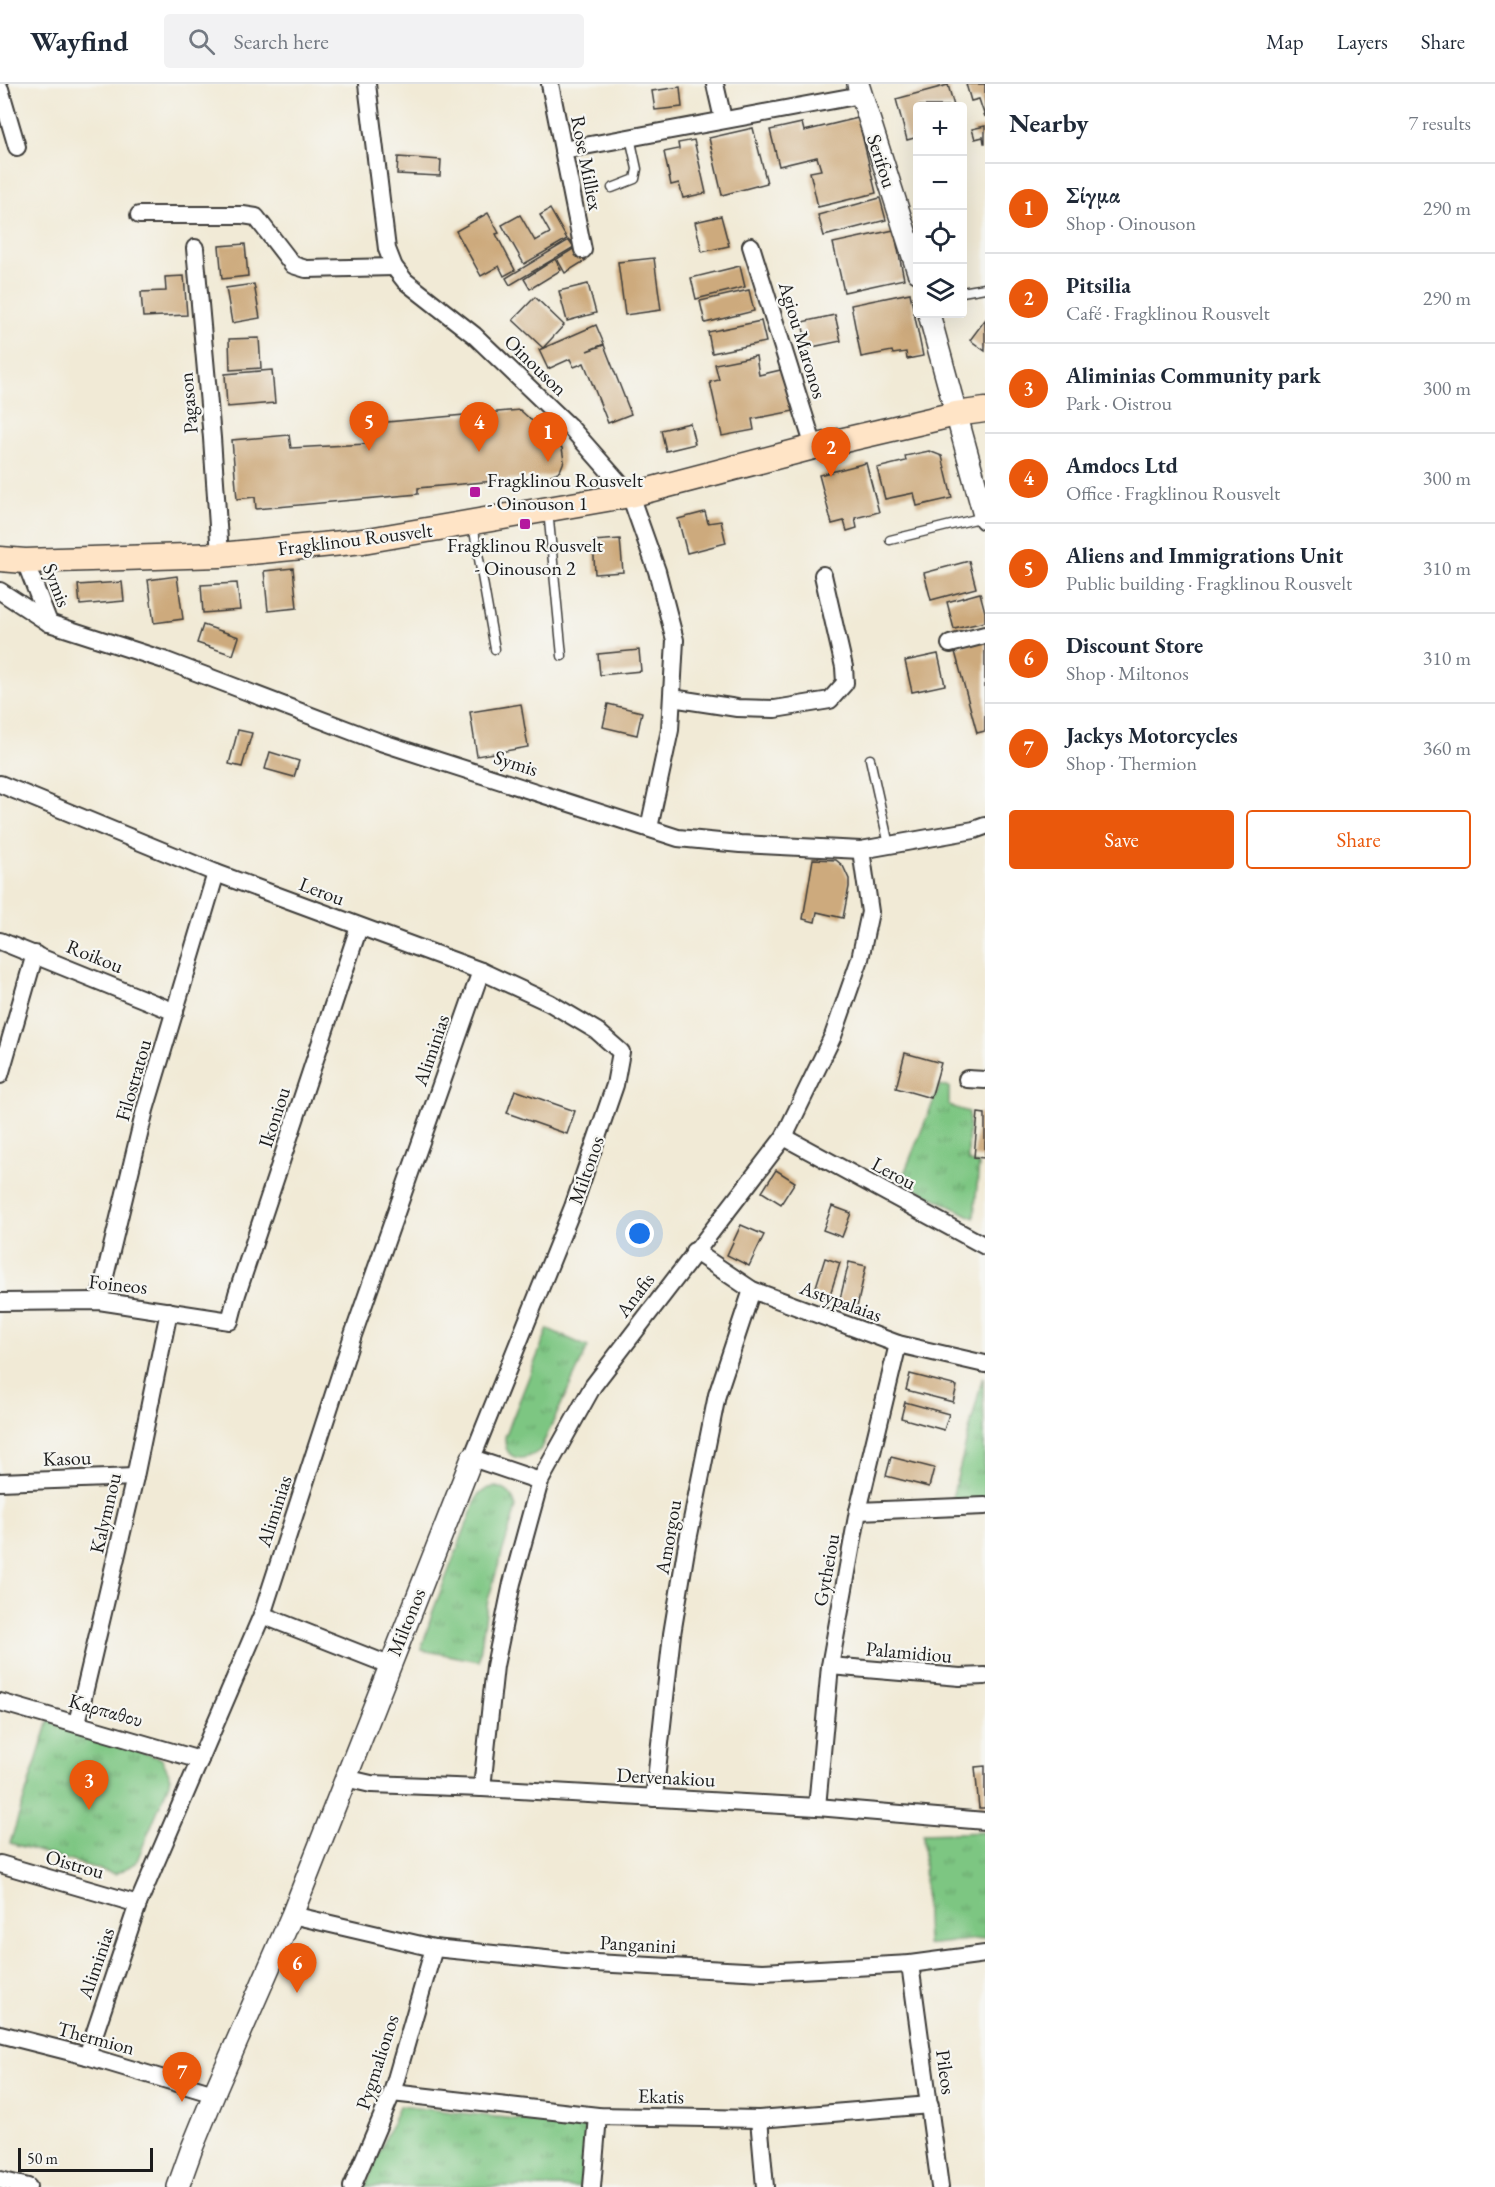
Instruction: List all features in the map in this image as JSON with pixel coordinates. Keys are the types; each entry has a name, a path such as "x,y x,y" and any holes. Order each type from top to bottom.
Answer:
{"main road":[{"name":"Fragklinou Rousvelt","path":"0,559 25,561 220,555 363,541 630,495 814,447 956,414 985,410"}],"street":[{"name":"Oinouson","path":"367,84 387,249 394,267 405,281 474,335 572,428 630,495 657,571 675,640 670,730 649,828"},
{"name":"Rose Milliex","path":"550,84 583,250"},
{"path":"715,84 723,119"},
{"path":"0,89 17,147"},
{"path":"563,150 723,119 860,89"},
{"name":"Serifou","path":"860,89 915,264"},
{"path":"139,215 243,214 256,217 293,265 306,269 394,267"},
{"name":"Agiou Maronos","path":"751,246 814,447"},
{"name":"Pagason","path":"195,248 220,555"},
{"path":"930,318 956,414 981,493 985,518"},
{"name":"Symis","path":"25,561 49,623"},
{"path":"672,698 737,708 775,709 830,700 845,683 844,667 824,575"},
{"name":"Symis","path":"0,591 49,623 164,660 377,741 678,838 740,844 861,850 974,830 985,826"},
{"path":"950,644 985,635"},
{"name":"Lerou","path":"0,784 216,873 481,971 550,1003 597,1031 621,1052"},
{"name":"Anafis","path":"482,1788 495,1666 512,1583 540,1481 593,1386 694,1251 784,1137 833,1036 860,959 870,912 861,850"},
{"name":"Filostratou","path":"99,1301 145,1110 216,873"},
{"name":"Ikoniou","path":"230,1321 359,927"},
{"name":"Roikou","path":"0,941 175,1011"},
{"path":"0,1075 34,954"},
{"name":"Aliminias","path":"87,2056 138,1904 262,1615 353,1335 481,971"},
{"name":"Miltonos","path":"178,2187 214,2094 292,1915 388,1665 573,1207 615,1086 621,1052"},
{"path":"967,1080 985,1080"},
{"name":"Lerou","path":"784,1137 985,1246"},
{"name":"Astypalaias","path":"694,1251 752,1290 898,1344 985,1364"},
{"name":"Amorgou","path":"654,1798 672,1634 686,1550 717,1395 752,1290"},
{"name":"Foineos","path":"0,1302 99,1301 230,1321"},
{"name":"Kalymnou","path":"77,1723 135,1476 169,1311"},
{"name":"Gytheiou","path":"817,1807 830,1666 858,1510 898,1344"},
{"path":"472,1458 540,1481"},
{"name":"Kasou","path":"0,1482 135,1476"},
{"path":"858,1510 985,1506"},
{"path":"262,1615 388,1665"},
{"name":"Palamidiou","path":"830,1666 960,1677 985,1676"},
{"name":"Καρπαθου","path":"0,1702 201,1760"},
{"name":"Dervenakiou","path":"345,1778 371,1784 817,1807 985,1821"},
{"name":"Oistrou","path":"0,1864 138,1904"},
{"name":"Panganini","path":"292,1915 434,1947 576,1962 763,1972 910,1964 985,1954"},
{"name":"Pygmalionos","path":"352,2187 392,2093 434,1947"},
{"name":"Pileos","path":"910,1964 940,2187"},
{"name":"Thermion","path":"0,2034 87,2056 214,2094"},
{"name":"Ekatis","path":"392,2093 598,2116 759,2119 930,2105"},
{"path":"592,2187 598,2116"},
{"path":"759,2119 765,2187"},
{"path":"3,2183 28,2187"}],"lane":[{"path":"612,188 635,178 637,169 630,137"},
{"path":"967,291 985,288"},
{"path":"548,509 562,656"},
{"path":"890,540 985,518"},
{"path":"473,522 495,649"},
{"path":"870,759 889,845"}],"green space":[{"path":"940,1085 949,1087 949,1106 969,1112 968,1161 979,1165 974,1218 901,1181"},
{"path":"548,1329 588,1347 540,1450 528,1457 516,1457 508,1451 505,1437"},
{"path":"983,1376 985,1500 951,1502"},
{"path":"497,1487 510,1494 516,1507 488,1600 479,1661 421,1650 433,1611 478,1495 488,1488"},
{"path":"49,1721 162,1759 171,1778 136,1863 115,1874 10,1843"},
{"path":"985,1832 985,1938 927,1945 923,1834"},
{"path":"399,2106 586,2127 581,2187 365,2187"}],"building":[{"path":"966,84 985,84 985,117 979,99 971,101"},
{"path":"948,85 953,102 913,102 913,138 907,140 896,99"},
{"path":"680,87 682,107 655,110 652,91"},
{"path":"858,118 876,193 818,207 810,172 821,170 817,157 779,166 770,130 802,123 804,131"},
{"path":"985,126 984,143 983,137 975,139 972,129"},
{"path":"753,128 767,183 722,195 709,138"},
{"path":"694,140 706,193 683,198 679,183 671,185 664,152 679,149 678,143"},
{"path":"398,157 441,160 440,176 397,174"},
{"path":"880,198 886,220 824,236 818,215"},
{"path":"550,209 567,239 524,264 502,225 520,215 535,241 550,233 540,215"},
{"path":"488,213 515,270 504,276 499,266 481,276 456,231"},
{"path":"721,216 729,246 702,252 695,222"},
{"path":"894,230 904,279 844,292 833,243"},
{"path":"569,240 574,247 510,285 506,278"},
{"path":"245,244 248,276 222,279 219,246"},
{"path":"578,246 586,260 565,273 557,259"},
{"path":"654,258 661,310 625,315 618,262"},
{"path":"555,259 561,270 530,289 524,279"},
{"path":"740,266 745,287 696,299 691,278"},
{"path":"184,276 187,315 143,317 141,292 166,291 165,277"},
{"path":"254,284 260,318 232,323 226,288"},
{"path":"588,284 596,313 567,321 559,291"},
{"path":"749,290 754,311 705,323 700,301"},
{"path":"910,293 913,318 915,318 923,356 907,359 906,352 893,354 892,351 861,357 851,305"},
{"path":"535,297 564,325 543,348 513,320"},
{"path":"835,315 841,341 807,348 802,322"},
{"path":"985,320 985,351 970,340"},
{"path":"761,321 766,342 712,353 708,332"},
{"path":"596,325 604,344 587,351 604,345 631,414 608,423 584,363 574,367 570,359 548,369 539,350"},
{"path":"259,338 261,368 230,370 229,339"},
{"path":"756,356 759,375 785,369 799,410 752,419 754,430 722,436 710,382 719,380 715,364"},
{"path":"272,370 275,403 227,407 225,374"},
{"path":"520,410 562,448 564,461 560,471 549,476 418,488 418,494 256,509 255,497 237,499 232,440 289,435 291,448 367,444 365,424"},
{"path":"690,423 695,444 666,451 661,430"},
{"path":"929,451 942,456 952,498 917,506 914,493 885,499 877,468 906,461 905,456"},
{"path":"866,463 879,512 855,518 857,528 847,531 844,521 832,524 819,475"},
{"path":"705,512 708,523 721,521 726,543 687,553 678,519"},
{"path":"620,539 623,572 595,574 593,541"},
{"path":"969,561 976,588 931,600 924,573"},
{"path":"293,568 297,608 268,611 264,571"},
{"path":"177,576 183,619 154,623 148,580"},
{"path":"122,582 124,601 80,605 78,585"},
{"path":"237,583 240,610 203,613 201,585"},
{"path":"980,593 985,622 954,629 947,602"},
{"path":"203,625 239,637 233,655 197,643"},
{"path":"985,639 985,731 977,733 954,648"},
{"path":"639,650 641,671 600,675 598,654"},
{"path":"938,654 945,685 912,692 905,661"},
{"path":"521,704 528,747 477,756 470,712"},
{"path":"608,704 642,712 637,735 603,727"},
{"path":"238,730 252,733 242,767 229,764"},
{"path":"270,752 299,761 294,777 265,769"},
{"path":"813,859 836,860 843,866 849,879 849,887 843,918 817,912 815,922 803,919"},
{"path":"905,1053 941,1063 931,1098 896,1088"},
{"path":"515,1090 575,1111 567,1134 507,1113"},
{"path":"978,1113 985,1114 985,1158 974,1157"},
{"path":"776,1170 795,1182 781,1204 762,1192"},
{"path":"832,1206 851,1213 842,1237 823,1230"},
{"path":"741,1225 764,1235 749,1266 727,1255"},
{"path":"825,1258 840,1263 829,1298 814,1293"},
{"path":"849,1262 866,1266 857,1307 839,1303"},
{"path":"910,1374 957,1386 953,1402 906,1390"},
{"path":"905,1402 949,1414 944,1430 901,1418"},
{"path":"891,1457 934,1468 929,1487 886,1476"},
{"path":"985,1766 985,1808 979,1808 975,1767"}],"place":[{"name":"Aliens and Immigrations Unit","path":"369,451"},
{"name":"Amdocs Ltd","path":"479,452"},
{"name":"Σίγμα","path":"548,462"},
{"name":"Pitsilia","path":"831,477"},
{"name":"Fragklinou Rousvelt - Oinouson 1","path":"475,492"},
{"name":"Fragklinou Rousvelt - Oinouson 2","path":"525,524"},
{"name":"Aliminias Community park","path":"89,1810"},
{"name":"Discount Store","path":"297,1993"},
{"name":"Jackys Motorcycles","path":"182,2102"}]}
